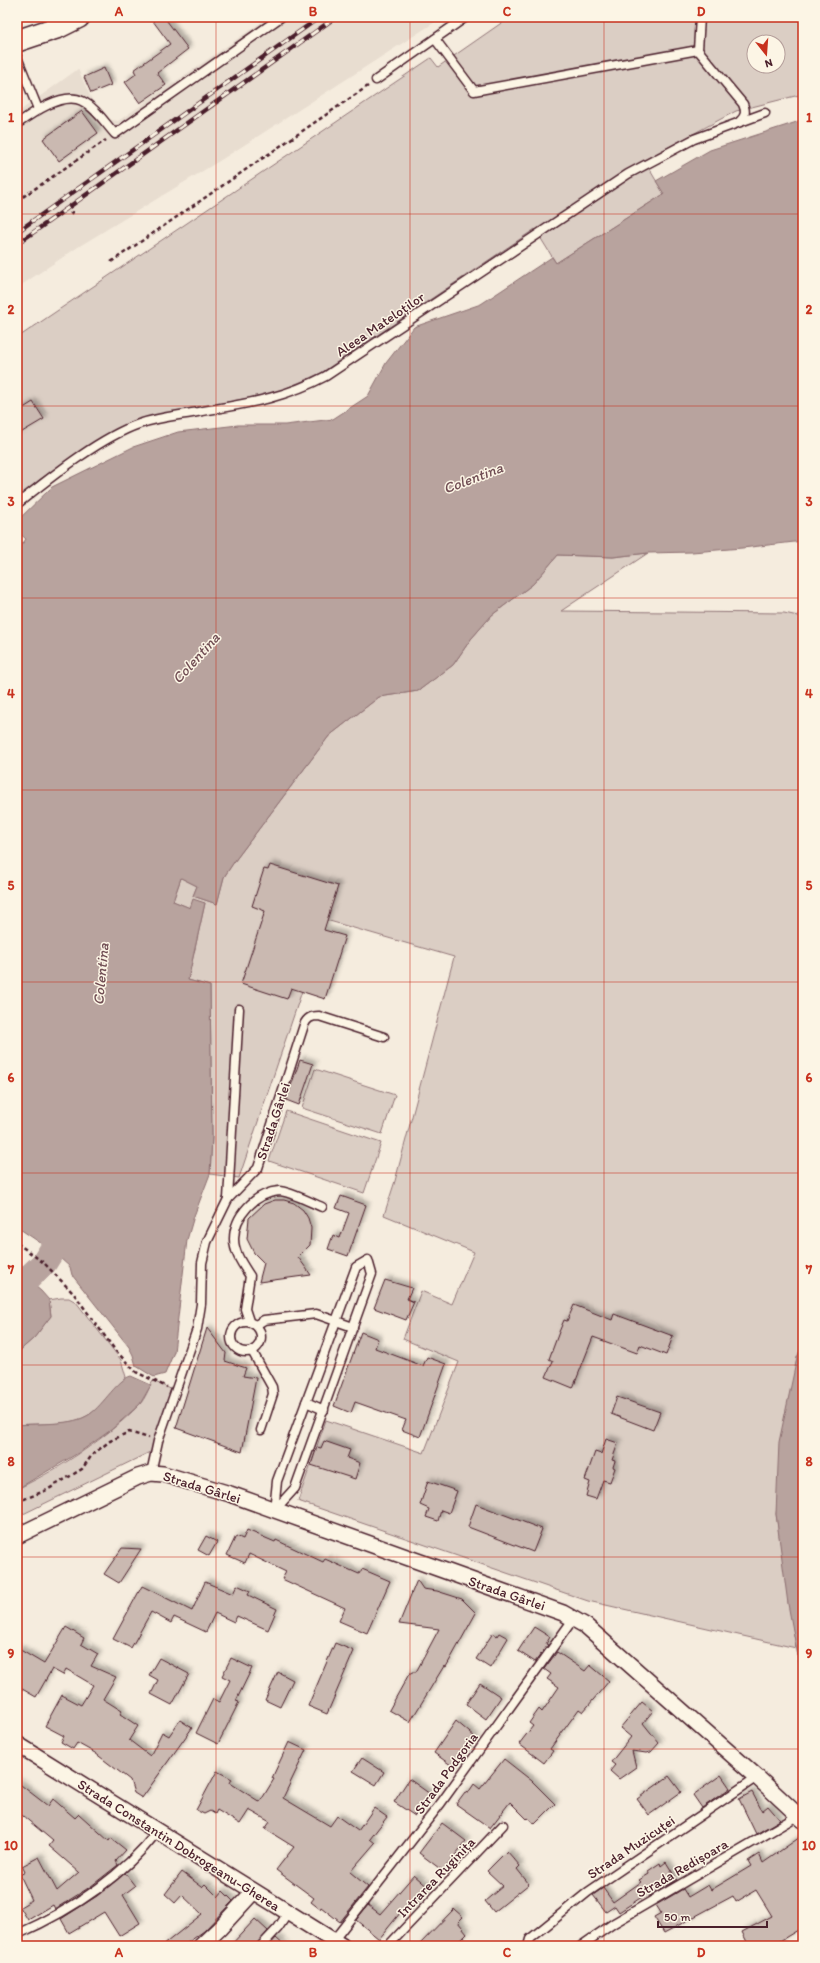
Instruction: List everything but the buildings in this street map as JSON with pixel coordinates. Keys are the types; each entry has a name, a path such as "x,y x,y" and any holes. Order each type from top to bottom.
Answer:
{"street":[{"path":"17,41 59,27 80,17"},
{"name":"Strada Gârlei","path":"17,1536 138,1477 151,1473 163,1474 230,1494 574,1618 586,1626 757,1777 801,1818"},
{"name":"Strada Constantin Dobrogeanu-Gherea","path":"17,1744 288,1913 334,1944"},
{"path":"201,1946 220,1928 253,1892"}],"lane":[{"path":"17,124 38,109 71,99 82,101 88,105 115,134 281,17"},
{"path":"376,80 466,17"},
{"path":"700,17 698,50 722,78 744,108 745,116 740,121"},
{"path":"436,39 474,91 698,50"},
{"path":"17,57 38,109"},
{"name":"Aleea Mateloților","path":"17,504 43,483 102,443 138,424 276,397 312,383 628,174 694,139 765,113"},
{"path":"228,1199 239,1009"},
{"name":"Strada Gârlei","path":"151,1473 158,1440 197,1329 201,1304 202,1263 207,1242 228,1199 258,1168 307,1020 313,1016 319,1016 384,1037"},
{"path":"322,1207 280,1191 256,1199 246,1208 239,1219 234,1239 237,1255 250,1276 245,1309 252,1323 261,1334 261,1339 260,1344 252,1351 242,1352 234,1347 230,1338 235,1325 244,1321 252,1323 264,1320 316,1314 353,1327"},
{"path":"368,1260 372,1274 295,1488 274,1511 277,1481 356,1266 368,1260"},
{"path":"252,1351 272,1387 273,1394 261,1430"},
{"path":"306,1402 324,1410"},
{"name":"Strada Podgoria","path":"334,1944 441,1803 574,1618"},
{"name":"Strada Muzicuței","path":"528,1946 530,1938 588,1892 757,1777"},
{"name":"Strada Redișoara","path":"581,1946 614,1923 801,1818"},
{"name":"Intrarea Ruginița","path":"388,1946 503,1825"},
{"path":"18,1934 46,1922 94,1891 115,1875 157,1832"},
{"path":"261,1946 278,1928 288,1913"}],"path":[{"path":"111,262 376,80"},
{"path":"17,201 115,134"},
{"path":"70,214 75,210"},
{"path":"17,1242 44,1263 74,1294 115,1350 136,1372 153,1381"},
{"path":"17,1502 47,1490 82,1469 92,1455 110,1441 129,1432 158,1440"}],"shaded area":[{"path":"269,17 443,17 224,158 78,247 17,288 17,113 78,69 91,98 101,114 108,119 118,121"},
{"path":"510,17 803,17 803,94 736,111 644,160 664,194 556,263 535,229 321,373 275,393 139,419 93,443 39,480 17,499 17,338 431,58 438,67"},
{"path":"648,553 561,611 784,613 803,617 803,1343 797,1358 776,1514 796,1648 588,1601 298,1501 326,1420 424,1453 459,1362 403,1339 421,1291 452,1304 474,1252 384,1215 395,1181 454,957 326,920 239,1178 210,1174 212,1137 210,986 188,980 205,903 190,908 173,901 181,878 197,886 193,896 217,904 224,877 234,862 329,736 379,697 418,691 453,665 471,639 492,615 533,584 558,555 613,557"},
{"path":"315,1069 395,1095 382,1134 302,1108"},
{"path":"286,1111 381,1143 364,1193 269,1161"},
{"path":"69,1298 76,1302 121,1360 126,1377 101,1405 83,1418 76,1421 59,1423 17,1425 17,1353 34,1338 51,1316 49,1300"},
{"path":"153,1381 175,1391 156,1446 150,1452 17,1517 17,1489 66,1462 97,1441 126,1417 141,1402"}],"water":[{"path":"803,120 803,541 742,548 692,552 648,553 613,557 558,555 533,584 492,615 471,639 453,665 418,691 379,697 329,736 224,877 217,904 193,896 197,886 181,878 173,901 190,908 193,899 205,903 188,980 210,986 212,1137 210,1174 194,1216 187,1240 174,1352 165,1374 154,1377 136,1366 129,1347 72,1275 70,1267 60,1258 57,1260 47,1251 48,1248 17,1227 17,551 26,539 17,531 17,521 52,487 133,447 178,432 238,425 285,425 333,419 368,396 386,363 414,327 481,304 552,257 556,263 664,194 656,181 710,150"},
{"path":"17,1271 41,1291 49,1300 51,1316 34,1338 17,1353"},
{"path":"803,1343 803,1683 788,1604 776,1514 779,1442 797,1358"},
{"path":"131,1376 151,1385 140,1404 111,1430 80,1452 17,1489 17,1425 65,1422 83,1418 95,1410 121,1382"}],"waterway":[{"name":"Colentina","path":"17,1289 44,1263 69,1223"}],"railway":[{"path":"17,232 320,17"},
{"path":"17,244 336,17"}]}
